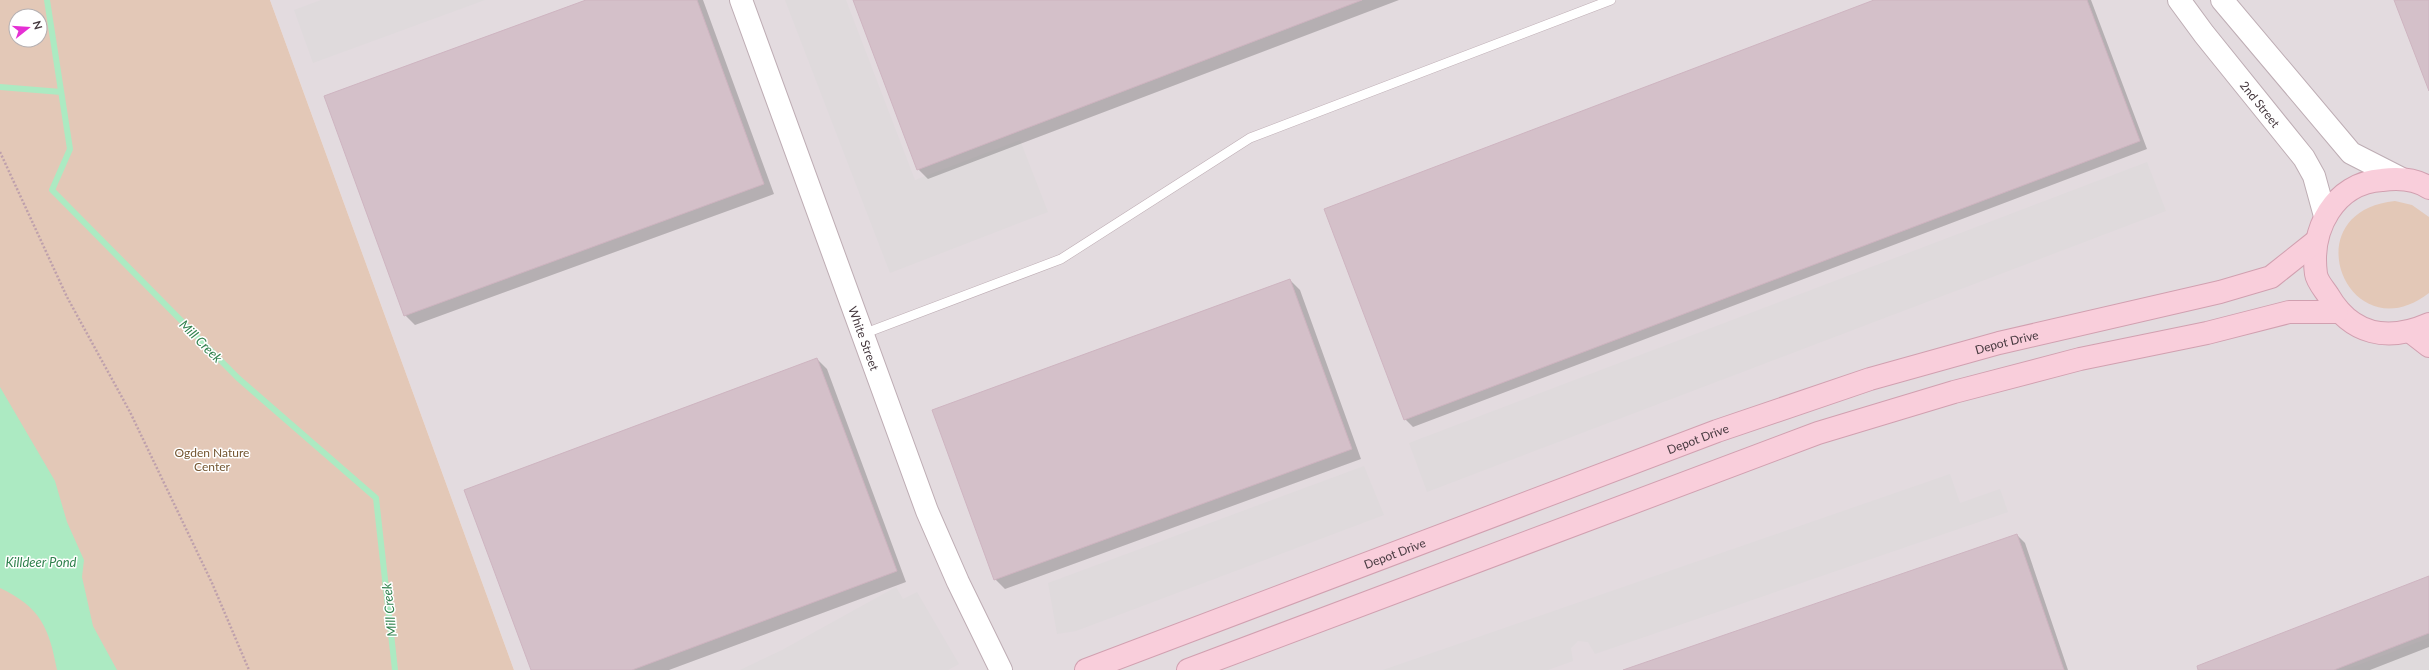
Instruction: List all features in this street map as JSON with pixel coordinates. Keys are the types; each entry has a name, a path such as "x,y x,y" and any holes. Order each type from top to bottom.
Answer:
{"main road":[{"path":"2429,188 2400,178 2372,180 2348,191 2325,216 2315,242 2316,276 2337,312 2348,321 2368,330 2390,334 2420,328 2429,346"},
{"name":"Depot Drive","path":"1086,670 1717,431 1870,378 1999,343 2220,292 2271,278 2315,242"},
{"path":"1188,670 1818,433 1954,392 2080,359 2207,333 2289,312 2337,312"}],"street":[{"name":"White Street","path":"741,0 927,511 958,582 1001,670"},
{"name":"2nd Street","path":"2179,0 2204,34 2304,158 2314,176 2325,216"},
{"path":"2222,0 2351,153 2400,178"}],"lane":[{"path":"862,334 1061,260 1250,138 1611,0"}],"path":[{"path":"0,152 67,297 130,412 212,583 249,670"}],"shaded area":[{"path":"270,0 2429,0 2429,670 514,670"},
{"path":"321,0 485,0 313,63 294,10"},
{"path":"785,0 846,0 915,180 1020,140 1048,212 890,273"},
{"path":"2147,162 2166,211 1427,492 1409,443"},
{"path":"1364,466 1384,515 1076,631 1057,634 1048,583"},
{"path":"1950,474 1960,503 2000,489 2008,512 1595,654 1588,642 1578,641 1571,648 1573,661 1548,670 1383,670"},
{"path":"896,587 903,599 917,592 959,664 948,670 740,670 782,650"},
{"path":"2429,638 2429,670 2345,670"}],"green space":[{"name":"Ogden Nature Center","path":"0,0 270,0 514,670 0,670"},
{"path":"2395,201 2412,205 2429,217 2429,293 2400,307 2375,306 2355,294 2343,274 2339,251 2345,229 2363,211"}],"water":[{"name":"Killdeer Pond","path":"0,387 55,481 67,522 84,560 82,577 93,626 117,670 57,670 46,630 34,611 14,595 0,588"}],"building":[{"path":"586,0 697,0 764,184 404,316 324,96"},
{"path":"853,0 1362,0 917,170"},
{"path":"1874,0 2087,0 2140,141 1404,420 1324,209"},
{"path":"2394,0 2429,0 2429,91"},
{"path":"1290,279 1352,449 994,580 932,410"},
{"path":"817,358 897,571 632,670 531,670 464,490"},
{"path":"2017,534 2064,670 1623,670"},
{"path":"2429,576 2429,633 2334,670 2198,670 2197,666"}],"waterway":[{"name":"Mill Creek","path":"47,0 70,149 52,190 238,378 376,498 395,670"},
{"path":"0,87 61,92"}]}
